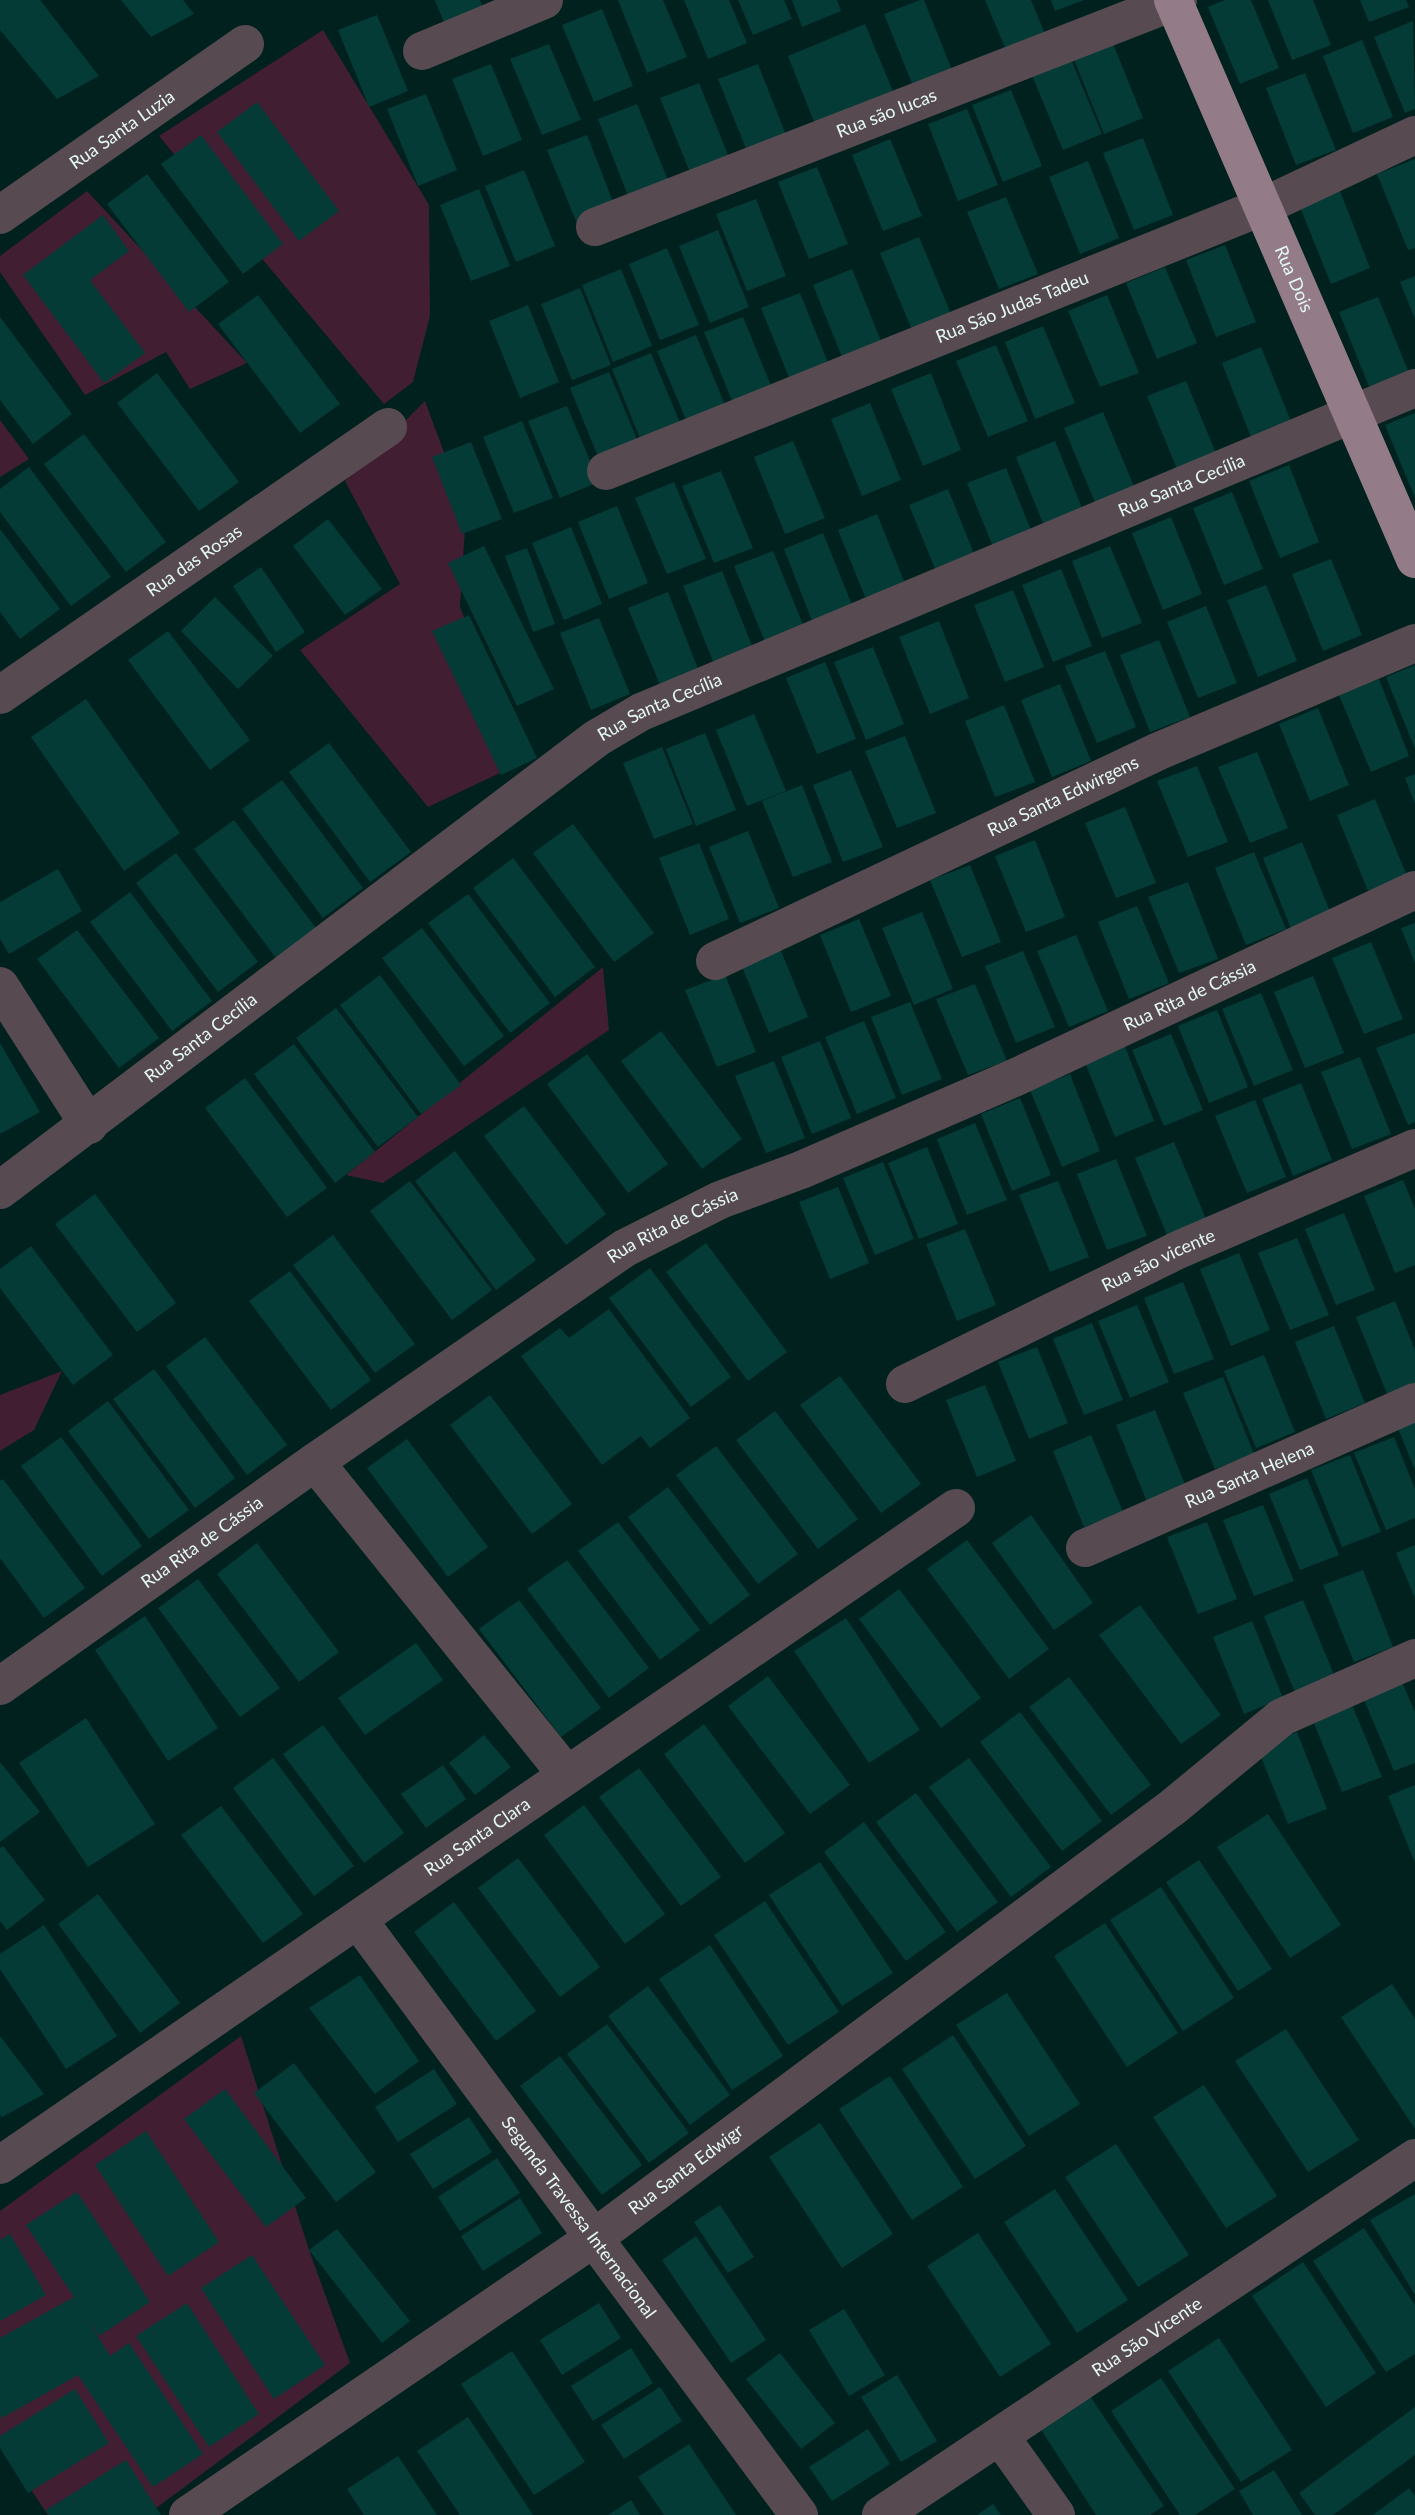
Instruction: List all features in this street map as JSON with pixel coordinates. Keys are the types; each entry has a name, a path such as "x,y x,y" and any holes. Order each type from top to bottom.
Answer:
{"main road":[{"name":"Rua Dois","path":"1175,1 1351,416 1415,559"}],"street":[{"path":"422,51 544,0"},
{"name":"Rua são lucas","path":"595,227 1175,1"},
{"name":"Rua Santa Luzia","path":"0,215 245,44"},
{"name":"Rua São Judas Tadeu","path":"606,471 1264,206 1415,135"},
{"name":"Rua Santa Cecília","path":"0,1190 597,738 641,712 1415,388"},
{"name":"Rua das Rosas","path":"0,695 388,427"},
{"name":"Rua Santa Edwirgens","path":"715,961 1159,751 1415,643"},
{"name":"Rua Rita de Cássia","path":"0,1686 314,1462 625,1248 671,1223 1014,1078 1415,890"},
{"path":"0,986 89,1125"},
{"name":"Rua são vicente","path":"905,1384 1178,1250 1415,1148"},
{"name":"Rua Santa Helena","path":"1085,1548 1415,1402"},
{"path":"314,1462 567,1775"},
{"name":"Rua Santa Clara","path":"0,2165 359,1921 956,1508"},
{"name":"Rua Santa Edwigr","path":"188,2515 594,2238 1173,1807 1282,1717 1415,1658"},
{"name":"Segunda Travessa Internacional","path":"359,1921 799,2515"},
{"name":"Rua São Vicente","path":"881,2515 1415,2158"},
{"path":"1000,2436 1056,2515"}],"shaded area":[{"path":"323,30 429,205 430,316 413,382 384,404 159,136"},
{"path":"87,191 247,363 190,389 166,352 85,395 0,272 0,256"},
{"path":"425,401 466,512 460,607 521,763 428,807 300,650 400,584 345,481"},
{"path":"0,420 29,459 0,477"},
{"path":"603,967 609,1030 383,1183 346,1175"},
{"path":"62,1371 34,1430 0,1451 0,1395"},
{"path":"241,2036 309,2250 350,2363 147,2515 48,2515 0,2444 0,2211"}],"building":[{"path":"0,0 40,0 99,76 57,99 0,30"},
{"path":"121,0 183,0 194,14 151,37"},
{"path":"435,0 480,0 487,17 448,33"},
{"path":"618,0 663,0 687,57 647,73"},
{"path":"684,0 729,0 747,43 708,59"},
{"path":"738,0 784,0 792,19 753,35"},
{"path":"792,0 837,0 841,11 802,27"},
{"path":"924,0 954,75 915,91 884,14"},
{"path":"985,0 1031,0 1045,34 1006,50"},
{"path":"1051,0 1084,0 1055,11"},
{"path":"1225,0 1251,0 1279,68 1240,84 1208,7"},
{"path":"1268,0 1313,0 1331,45 1292,60"},
{"path":"1360,0 1406,0 1409,7 1369,22"},
{"path":"602,9 633,86 594,102 562,25"},
{"path":"377,15 408,91 369,107 338,30"},
{"path":"1413,21 1415,109 1405,113 1374,37"},
{"path":"865,24 897,101 818,132 788,56"},
{"path":"1362,40 1393,117 1353,133 1323,56"},
{"path":"1112,41 1143,118 1104,134 1073,57"},
{"path":"549,44 581,120 542,135 510,59"},
{"path":"1070,57 1102,134 1063,150 1031,73"},
{"path":"491,64 522,140 483,156 452,79"},
{"path":"758,64 788,140 749,156 718,79"},
{"path":"1305,73 1336,150 1296,165 1266,88"},
{"path":"699,83 730,160 691,175 660,98"},
{"path":"1011,90 1042,166 1003,182 972,105"},
{"path":"426,94 457,170 418,186 387,109"},
{"path":"257,102 339,211 299,241 217,132"},
{"path":"637,104 668,180 628,196 598,119"},
{"path":"967,109 998,185 958,201 928,124"},
{"path":"201,135 283,244 243,274 161,164"},
{"path":"587,135 617,212 578,226 547,150"},
{"path":"1143,138 1173,215 1134,230 1103,153"},
{"path":"890,139 922,216 883,231 852,155"},
{"path":"1415,159 1415,248 1408,250 1377,174"},
{"path":"1088,161 1119,238 1080,254 1049,177"},
{"path":"817,167 848,244 809,259 778,182"},
{"path":"524,170 555,246 516,262 485,186"},
{"path":"147,174 229,282 189,312 107,204"},
{"path":"479,189 510,266 471,281 440,205"},
{"path":"1340,191 1370,268 1331,284 1300,207"},
{"path":"1006,197 1038,274 999,289 967,212"},
{"path":"756,199 786,276 747,291 716,214"},
{"path":"103,215 129,251 90,280 145,353 104,383 23,275"},
{"path":"718,230 749,307 710,323 679,246"},
{"path":"919,237 951,314 912,330 880,253"},
{"path":"1225,245 1256,322 1216,337 1186,260"},
{"path":"667,248 699,325 660,340 629,264"},
{"path":"1165,267 1197,343 1157,359 1126,283"},
{"path":"621,269 652,346 613,362 582,285"},
{"path":"852,269 883,346 844,362 813,285"},
{"path":"1415,276 1415,319 1400,282"},
{"path":"580,288 611,365 572,380 541,304"},
{"path":"800,293 831,370 792,385 761,308"},
{"path":"258,295 340,404 300,433 218,324"},
{"path":"1107,295 1139,373 1100,387 1068,311"},
{"path":"1378,297 1409,373 1370,389 1339,312"},
{"path":"528,305 559,382 520,398 489,321"},
{"path":"0,317 72,414 33,444 0,400"},
{"path":"743,317 774,393 735,408 704,332"},
{"path":"1043,326 1075,403 1035,419 1005,342"},
{"path":"696,335 728,412 689,427 657,351"},
{"path":"996,345 1028,421 988,437 956,361"},
{"path":"1261,347 1292,424 1252,440 1222,363"},
{"path":"651,353 683,430 643,446 612,369"},
{"path":"609,372 641,449 601,464 570,388"},
{"path":"157,373 239,482 199,511 117,403"},
{"path":"931,373 961,450 923,466 891,389"},
{"path":"1186,381 1218,458 1179,474 1147,396"},
{"path":"870,403 901,480 862,496 831,419"},
{"path":"567,406 599,482 560,498 528,421"},
{"path":"1103,412 1135,489 1096,505 1064,428"},
{"path":"1415,413 1415,498 1385,425"},
{"path":"522,421 553,498 514,513 483,437"},
{"path":"84,434 166,542 126,572 44,464"},
{"path":"793,441 825,518 785,534 754,457"},
{"path":"1055,441 1086,518 1047,533 1016,457"},
{"path":"471,442 502,519 462,534 432,457"},
{"path":"1289,465 1319,542 1280,558 1249,481"},
{"path":"29,467 111,577 71,606 0,512 0,489"},
{"path":"1006,468 1037,545 998,559 967,483"},
{"path":"721,471 753,548 714,563 682,486"},
{"path":"674,482 706,559 667,574 635,498"},
{"path":"948,489 979,566 940,581 909,505"},
{"path":"1232,492 1263,569 1224,585 1193,508"},
{"path":"617,506 648,583 609,599 578,522"},
{"path":"877,514 908,591 869,607 838,530"},
{"path":"1171,517 1202,594 1163,610 1132,533"},
{"path":"328,519 382,589 345,615 293,546"},
{"path":"571,527 602,604 564,620 532,543"},
{"path":"0,529 60,609 20,639 0,612"},
{"path":"823,533 854,610 814,626 784,549"},
{"path":"484,546 554,689 517,706 448,563"},
{"path":"1110,546 1142,623 1102,638 1072,561"},
{"path":"527,548 555,624 533,632 505,556"},
{"path":"773,551 804,627 765,642 734,566"},
{"path":"1331,559 1362,635 1323,651 1292,574"},
{"path":"261,567 305,632 276,652 233,586"},
{"path":"1061,569 1092,646 1053,662 1022,585"},
{"path":"722,571 753,648 714,664 683,586"},
{"path":"1266,585 1297,661 1258,677 1227,600"},
{"path":"1013,590 1044,667 1005,682 974,605"},
{"path":"668,592 698,669 660,685 628,608"},
{"path":"215,597 273,656 238,689 181,631"},
{"path":"1206,606 1237,683 1198,698 1167,622"},
{"path":"469,615 537,758 501,775 432,631"},
{"path":"599,618 630,694 591,710 560,633"},
{"path":"939,621 969,698 930,714 899,637"},
{"path":"168,631 250,740 210,770 128,660"},
{"path":"1159,640 1190,717 1150,732 1120,655"},
{"path":"873,647 904,724 866,740 834,662"},
{"path":"1105,651 1136,727 1097,743 1065,666"},
{"path":"825,662 856,739 817,754 786,678"},
{"path":"1415,665 1415,749 1386,677"},
{"path":"1379,679 1409,756 1371,772 1339,695"},
{"path":"1060,684 1091,761 1052,777 1021,700"},
{"path":"86,699 180,833 124,871 31,737"},
{"path":"1004,705 1035,782 995,797 965,721"},
{"path":"1318,708 1349,785 1310,801 1279,724"},
{"path":"754,714 786,791 747,806 716,730"},
{"path":"705,733 736,810 696,826 666,749"},
{"path":"905,736 936,813 897,828 865,751"},
{"path":"329,743 411,852 370,882 289,772"},
{"path":"662,747 693,824 654,839 623,763"},
{"path":"1257,752 1288,828 1250,843 1218,767"},
{"path":"1197,766 1228,842 1188,857 1157,781"},
{"path":"851,770 883,847 843,862 813,785"},
{"path":"1415,774 1415,804 1405,778"},
{"path":"282,780 363,888 323,918 242,809"},
{"path":"802,785 832,862 793,877 762,801"},
{"path":"1375,799 1407,876 1368,891 1337,815"},
{"path":"1125,807 1156,883 1116,898 1085,823"},
{"path":"234,820 316,928 276,958 194,849"},
{"path":"573,824 654,933 614,962 533,853"},
{"path":"748,831 779,908 740,923 709,847"},
{"path":"1035,840 1065,917 1026,932 995,856"},
{"path":"1302,842 1333,919 1293,934 1263,858"},
{"path":"699,843 729,919 690,935 659,858"},
{"path":"1254,852 1286,929 1246,945 1215,868"},
{"path":"176,853 258,962 218,992 136,883"},
{"path":"513,858 595,967 555,997 473,888"},
{"path":"970,865 1001,942 962,957 930,880"},
{"path":"58,869 82,911 9,954 0,939 0,902"},
{"path":"1188,882 1218,959 1179,973 1148,897"},
{"path":"130,892 212,1001 172,1031 90,922"},
{"path":"468,894 550,1003 510,1033 428,923"},
{"path":"1137,906 1169,983 1129,999 1098,922"},
{"path":"922,912 953,989 914,1005 882,928"},
{"path":"859,919 891,996 851,1012 820,935"},
{"path":"1415,923 1415,963 1401,928"},
{"path":"422,928 504,1036 464,1066 382,958"},
{"path":"77,930 159,1038 119,1068 37,959"},
{"path":"1076,935 1108,1011 1069,1027 1037,951"},
{"path":"777,941 808,1017 769,1033 738,957"},
{"path":"1371,942 1403,1019 1364,1034 1332,958"},
{"path":"1023,951 1055,1027 1016,1043 985,966"},
{"path":"380,975 461,1085 421,1114 340,1005"},
{"path":"725,975 756,1052 717,1067 685,990"},
{"path":"1313,976 1344,1053 1305,1068 1274,992"},
{"path":"975,984 1007,1061 968,1075 936,999"},
{"path":"1261,993 1293,1070 1254,1086 1222,1009"},
{"path":"910,1002 942,1079 902,1095 871,1017"},
{"path":"336,1008 418,1117 378,1147 296,1038"},
{"path":"1217,1010 1248,1087 1209,1103 1178,1026"},
{"path":"864,1021 896,1098 857,1114 825,1037"},
{"path":"661,1031 742,1139 702,1169 621,1061"},
{"path":"1415,1033 1415,1122 1408,1125 1376,1048"},
{"path":"1171,1034 1203,1110 1164,1126 1132,1050"},
{"path":"820,1041 851,1118 812,1134 781,1057"},
{"path":"0,1043 40,1112 0,1134"},
{"path":"294,1044 375,1152 335,1183 254,1074"},
{"path":"1124,1044 1154,1121 1115,1137 1084,1060"},
{"path":"587,1054 668,1164 628,1193 547,1084"},
{"path":"1360,1057 1391,1134 1352,1149 1321,1072"},
{"path":"774,1061 805,1138 766,1153 735,1076"},
{"path":"1070,1074 1100,1151 1062,1167 1030,1090"},
{"path":"245,1078 327,1188 287,1217 205,1108"},
{"path":"1301,1083 1332,1160 1293,1176 1262,1099"},
{"path":"1020,1098 1051,1175 1012,1191 981,1114"},
{"path":"1255,1100 1286,1177 1247,1193 1215,1116"},
{"path":"524,1106 606,1214 566,1245 484,1136"},
{"path":"975,1123 1007,1200 967,1215 937,1139"},
{"path":"1174,1142 1206,1219 1167,1235 1135,1158"},
{"path":"927,1147 958,1224 919,1239 888,1163"},
{"path":"455,1151 536,1260 496,1290 415,1181"},
{"path":"1116,1159 1147,1236 1107,1250 1077,1174"},
{"path":"883,1162 914,1239 875,1255 843,1178"},
{"path":"1403,1180 1415,1209 1415,1265 1395,1273 1364,1196"},
{"path":"410,1181 492,1290 452,1320 370,1211"},
{"path":"1058,1181 1089,1257 1050,1272 1019,1195"},
{"path":"838,1187 869,1263 830,1279 799,1202"},
{"path":"95,1194 176,1303 137,1332 55,1224"},
{"path":"1344,1213 1375,1290 1336,1305 1305,1229"},
{"path":"965,1229 996,1305 957,1321 926,1244"},
{"path":"333,1235 415,1344 375,1373 293,1265"},
{"path":"1297,1238 1329,1315 1290,1330 1258,1253"},
{"path":"706,1243 787,1352 748,1381 666,1272"},
{"path":"31,1246 113,1355 73,1385 0,1288 0,1269"},
{"path":"1239,1253 1270,1330 1231,1346 1200,1269"},
{"path":"650,1268 731,1377 691,1407 609,1298"},
{"path":"290,1271 371,1380 331,1410 249,1301"},
{"path":"1183,1282 1214,1359 1174,1374 1144,1298"},
{"path":"1395,1301 1415,1350 1415,1383 1387,1394 1356,1317"},
{"path":"1137,1305 1169,1382 1130,1398 1098,1321"},
{"path":"609,1309 690,1418 650,1448 641,1436 602,1465 521,1356 560,1328 569,1338"},
{"path":"1092,1323 1123,1400 1084,1415 1053,1339"},
{"path":"1334,1326 1365,1403 1326,1419 1295,1342"},
{"path":"205,1337 287,1445 247,1475 166,1366"},
{"path":"1037,1347 1068,1423 1029,1439 998,1362"},
{"path":"1264,1355 1295,1432 1256,1448 1224,1371"},
{"path":"154,1369 235,1478 195,1508 113,1399"},
{"path":"840,1376 921,1484 881,1513 800,1405"},
{"path":"1223,1377 1254,1454 1215,1469 1183,1393"},
{"path":"985,1385 1016,1461 977,1477 946,1400"},
{"path":"490,1395 572,1504 532,1534 450,1425"},
{"path":"108,1401 189,1510 149,1539 68,1431"},
{"path":"1155,1410 1186,1487 1147,1502 1116,1425"},
{"path":"775,1411 858,1519 818,1549 736,1440"},
{"path":"1415,1420 1415,1470 1397,1426"},
{"path":"1091,1435 1123,1512 1084,1527 1053,1451"},
{"path":"61,1437 142,1546 102,1576 21,1466"},
{"path":"1394,1437 1415,1489 1415,1518 1386,1530 1354,1453"},
{"path":"407,1439 488,1547 448,1577 367,1468"},
{"path":"716,1446 798,1554 758,1584 676,1475"},
{"path":"1350,1455 1381,1532 1342,1547 1311,1470"},
{"path":"1307,1478 1339,1555 1300,1570 1269,1494"},
{"path":"3,1479 85,1588 44,1618 0,1558 0,1481"},
{"path":"668,1487 750,1595 710,1625 628,1517"},
{"path":"1263,1505 1294,1581 1254,1596 1223,1520"},
{"path":"1031,1515 1093,1603 1054,1630 992,1543"},
{"path":"618,1522 700,1630 660,1660 578,1551"},
{"path":"1207,1522 1237,1599 1198,1614 1167,1537"},
{"path":"967,1540 1049,1649 1009,1679 927,1569"},
{"path":"257,1543 339,1652 299,1682 217,1574"},
{"path":"1415,1545 1415,1598 1396,1553"},
{"path":"567,1560 649,1668 609,1698 527,1589"},
{"path":"1363,1570 1393,1647 1354,1662 1323,1585"},
{"path":"198,1579 280,1688 240,1717 158,1608"},
{"path":"899,1589 981,1698 941,1728 859,1619"},
{"path":"519,1600 601,1708 561,1737 479,1629"},
{"path":"1303,1600 1335,1677 1295,1693 1264,1616"},
{"path":"1140,1605 1221,1715 1181,1744 1099,1635"},
{"path":"145,1616 218,1728 168,1761 95,1650"},
{"path":"846,1618 920,1730 869,1763 794,1651"},
{"path":"1252,1621 1283,1698 1244,1714 1213,1637"},
{"path":"416,1643 443,1680 365,1735 338,1698"},
{"path":"768,1676 850,1785 810,1814 728,1706"},
{"path":"1069,1677 1151,1785 1111,1815 1029,1707"},
{"path":"1401,1680 1415,1712 1415,1763 1394,1771 1362,1695"},
{"path":"1350,1700 1382,1777 1342,1792 1311,1716"},
{"path":"1020,1712 1102,1821 1062,1851 980,1742"},
{"path":"86,1718 155,1824 88,1867 19,1763"},
{"path":"704,1724 785,1833 745,1863 664,1754"},
{"path":"323,1725 404,1833 364,1863 283,1754"},
{"path":"1297,1732 1327,1809 1288,1824 1257,1747"},
{"path":"484,1735 511,1767 475,1795 449,1763"},
{"path":"273,1758 354,1866 314,1896 233,1788"},
{"path":"969,1758 1051,1867 1011,1897 929,1787"},
{"path":"0,1762 40,1812 0,1842"},
{"path":"443,1765 466,1799 426,1828 401,1794"},
{"path":"639,1768 721,1877 681,1906 599,1797"},
{"path":"1415,1785 1415,1863 1388,1796"},
{"path":"916,1793 998,1902 957,1932 876,1822"},
{"path":"584,1805 665,1914 625,1944 544,1835"},
{"path":"221,1806 303,1914 263,1943 181,1835"},
{"path":"1268,1814 1341,1925 1290,1958 1217,1847"},
{"path":"864,1822 946,1932 906,1961 824,1852"},
{"path":"3,1846 45,1900 7,1930 0,1921 0,1848"},
{"path":"518,1858 600,1967 560,1997 478,1888"},
{"path":"1199,1860 1272,1969 1238,1991 1166,1882"},
{"path":"820,1862 893,1973 842,2006 769,1895"},
{"path":"1161,1887 1234,1998 1183,2031 1110,1920"},
{"path":"98,1894 180,2003 140,2033 58,1924"},
{"path":"765,1901 839,2012 788,2045 714,1935"},
{"path":"454,1902 536,2011 496,2041 414,1932"},
{"path":"1105,1923 1178,2033 1127,2067 1054,1956"},
{"path":"44,1925 117,2036 66,2069 0,1969 0,1954"},
{"path":"710,1945 783,2056 732,2090 659,1979"},
{"path":"360,1975 419,2061 375,2094 309,2008"},
{"path":"1392,1984 1415,2019 1415,2129 1341,2017"},
{"path":"648,1986 730,2095 690,2125 608,2016"},
{"path":"1007,1993 1080,2104 1029,2136 956,2025"},
{"path":"607,2024 689,2133 649,2163 567,2054"},
{"path":"1286,2029 1359,2140 1308,2172 1235,2061"},
{"path":"953,2035 1026,2146 975,2179 902,2069"},
{"path":"0,2036 44,2094 2,2117 0,2115"},
{"path":"560,2056 642,2165 602,2195 520,2086"},
{"path":"294,2063 376,2172 336,2202 254,2093"},
{"path":"434,2069 457,2104 398,2142 375,2107"},
{"path":"890,2076 963,2187 912,2220 839,2109"},
{"path":"1204,2085 1277,2196 1226,2228 1153,2117"},
{"path":"225,2089 306,2198 266,2227 184,2119"},
{"path":"469,2117 492,2152 433,2189 410,2154"},
{"path":"820,2123 893,2234 842,2268 769,2157"},
{"path":"146,2131 219,2242 168,2276 95,2165"},
{"path":"1116,2144 1189,2255 1138,2287 1065,2177"},
{"path":"497,2158 520,2193 460,2231 438,2197"},
{"path":"1055,2189 1128,2300 1077,2333 1004,2222"},
{"path":"77,2192 150,2302 99,2336 87,2319 110,2356 129,2343 203,2454 153,2487 78,2375 2,2418 0,2415 0,2338 74,2297 26,2225"},
{"path":"1415,2194 1415,2295 1370,2220"},
{"path":"520,2198 542,2233 483,2271 461,2236"},
{"path":"720,2205 754,2257 728,2273 694,2222"},
{"path":"1364,2228 1415,2305 1415,2354 1386,2372 1313,2261"},
{"path":"337,2229 410,2321 382,2343 309,2250"},
{"path":"978,2233 1051,2344 1000,2377 927,2266"},
{"path":"10,2234 46,2295 0,2321 0,2240"},
{"path":"696,2236 766,2340 731,2363 662,2260"},
{"path":"252,2255 325,2365 274,2399 201,2288"},
{"path":"1303,2262 1376,2373 1326,2407 1252,2296"},
{"path":"187,2303 259,2414 209,2447 136,2336"},
{"path":"599,2303 621,2338 562,2375 540,2340"},
{"path":"844,2309 885,2375 849,2396 809,2330"},
{"path":"1219,2338 1292,2450 1241,2482 1168,2371"},
{"path":"631,2348 653,2383 593,2421 571,2386"},
{"path":"512,2351 585,2462 534,2495 461,2384"},
{"path":"780,2353 835,2423 801,2449 746,2379"},
{"path":"897,2375 937,2441 901,2462 861,2397"},
{"path":"1161,2378 1235,2489 1195,2515 1180,2515 1111,2411"},
{"path":"660,2387 682,2421 624,2459 601,2425"},
{"path":"75,2389 109,2443 28,2493 0,2448 0,2436"},
{"path":"1090,2396 1164,2506 1150,2515 1096,2515 1040,2428"},
{"path":"1415,2407 1415,2455 1333,2515 1315,2515 1299,2493"},
{"path":"468,2417 533,2515 460,2515 417,2451"},
{"path":"868,2429 890,2464 832,2501 809,2467"},
{"path":"689,2444 736,2515 664,2515 638,2477"},
{"path":"398,2456 437,2515 364,2515 347,2489"},
{"path":"126,2460 161,2515 49,2515 46,2510"},
{"path":"1274,2470 1302,2515 1253,2515 1239,2491"},
{"path":"1409,2488 1415,2496 1415,2515 1373,2515"},
{"path":"631,2500 640,2515 608,2515"},
{"path":"993,2504 1001,2515 977,2515"}]}
